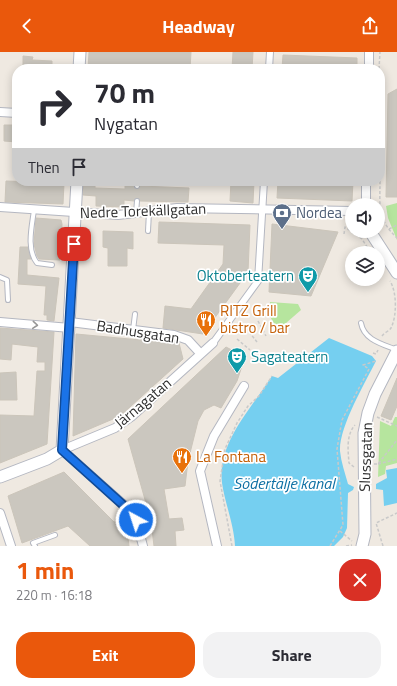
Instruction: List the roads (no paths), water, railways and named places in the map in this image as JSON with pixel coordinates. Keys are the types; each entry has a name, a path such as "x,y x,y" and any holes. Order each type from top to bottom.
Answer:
{"street":[{"path":"79,64 80,52"},
{"path":"270,52 270,64"},
{"path":"368,64 369,52"},
{"path":"0,112 12,113"},
{"path":"77,186 62,450 122,504 136,520 142,546"},
{"path":"262,210 264,186"},
{"path":"366,186 366,198"},
{"name":"Nedre Torekällgatan","path":"0,207 118,215 177,208 345,211"},
{"name":"Järnagatan","path":"0,477 47,460 62,450 115,428 131,417 200,353 213,343 255,288 259,272 262,210"},
{"path":"374,238 393,276"},
{"name":"Badhusgatan","path":"0,322 70,325 174,334 188,340 200,353"},
{"name":"Slussgatan","path":"359,545 365,534 364,432 368,413 375,394 397,351"},
{"path":"217,546 200,471 214,436 244,386"},
{"path":"0,513 10,545"}],"lane":[{"path":"136,213 137,201"},
{"path":"34,210 31,240 34,259 37,263 52,265"},
{"path":"148,231 149,212"},
{"path":"0,277 7,280 8,300"},
{"path":"133,330 135,314"},
{"path":"361,323 365,334 379,343 397,351"},
{"path":"36,546 34,543 54,536"}],"water":[{"name":"Södertälje kanal","path":"329,338 372,356 376,361 348,418 341,441 340,451 344,472 348,484 354,487 353,490 348,493 347,528 343,537 334,546 235,546 233,530 222,483 222,468 225,453 230,440 246,413 272,376 278,378"},
{"name":"Södertälje kanal","path":"397,468 397,503 384,506 383,490 376,489 376,484 387,478 386,470"}],"place":[{"name":"Nordea","path":"282,230"},
{"name":"Oktoberteatern","path":"308,293"},
{"name":"RITZ Grill bistro / bar","path":"206,337"},
{"name":"Sagateatern","path":"237,374"},
{"name":"La Fontana","path":"182,474"}]}
